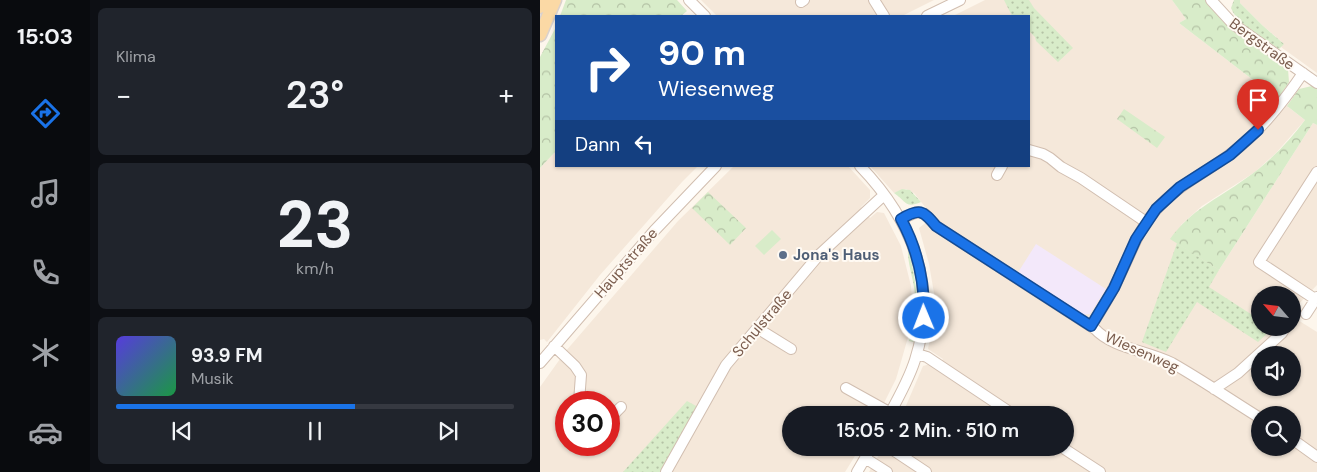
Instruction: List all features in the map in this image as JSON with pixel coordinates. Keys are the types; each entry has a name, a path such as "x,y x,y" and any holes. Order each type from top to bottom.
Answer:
{"main road":[{"path":"540,7 543,0"},
{"path":"540,35 555,0"}],"street":[{"path":"689,0 704,15"},
{"path":"874,0 883,15"},
{"path":"930,15 960,0"},
{"name":"Bergstraße","path":"1217,2 1233,24 1317,83"},
{"path":"1091,326 1114,288 1136,239 1146,222 1169,196 1230,155 1244,143 1279,107 1303,73"},
{"path":"1030,150 1043,154 1071,174 1110,196 1146,222"},
{"name":"Hauptstraße","path":"540,362 547,349 715,167"},
{"path":"861,167 901,219 916,251 923,284 924,318 917,354 894,406"},
{"path":"1306,314 1316,298 1259,262 1317,172"},
{"name":"Schulstraße","path":"666,472 726,365 819,255 884,195"},
{"name":"Wiesenweg","path":"901,219 917,212 926,214 936,226 1091,326 1105,337 1170,362 1251,412"},
{"path":"757,328 791,349"},
{"path":"1214,389 1238,373 1279,336"},
{"path":"547,349 576,366 580,375 580,391"},
{"path":"917,354 927,357 1000,406"},
{"path":"846,388 876,406"},
{"path":"1301,445 1317,457"},
{"path":"1074,455 1100,472"},
{"path":"902,456 926,472"},
{"path":"857,472 865,458 887,472"}],"shaded area":[{"path":"701,0 934,0 904,15 716,15"},
{"path":"985,0 1172,0 1186,19 1179,23 1305,120 1276,153 1255,172 1202,206 1181,225 1219,270 1313,123 1317,125 1317,285 1301,302 1301,286 1251,286 1251,336 1301,336 1301,322 1317,332 1317,472 869,472 878,456 1074,456 1074,406 906,406 923,366 930,364 937,369 943,359 928,349 935,299 929,264 919,228 933,217 914,193 906,189 894,193 871,167 1030,167 1030,15 955,15"},
{"path":"1240,0 1317,0 1317,73 1281,47 1283,43 1240,3"},
{"path":"555,152 555,167 697,167 600,275 547,342 544,339 540,340 540,168"},
{"path":"733,167 849,167 870,190 870,198 861,207 870,218 877,212 884,213 901,246 911,286 913,314 896,379 882,406 782,406 782,456 855,456 845,472 540,472 540,387 565,352 678,221"},
{"path":"1036,244 1106,289 1090,314 1082,315 1017,274"}],"green space":[{"path":"566,0 677,0 687,11 682,15 560,15"},
{"path":"1004,0 1029,0 1034,8 1073,48 1058,62 1036,41 1030,32 1030,15 1012,15"},
{"path":"1172,0 1205,0 1288,69 1289,82 1278,99 1179,23 1186,19"},
{"path":"1234,0 1240,0 1240,3 1262,25 1284,44 1279,49 1245,26 1231,8"},
{"path":"555,29 555,152 540,168 540,57"},
{"path":"1312,86 1317,89 1317,125 1313,123 1219,270 1170,239 1196,212 1253,173 1285,145 1305,120 1287,106 1299,89"},
{"path":"1124,109 1165,137 1157,148 1117,119"},
{"path":"902,189 910,190 921,202 912,205 906,203 894,193"},
{"path":"708,192 746,228 730,245 692,208"},
{"path":"772,230 781,239 764,255 755,246"},
{"path":"1177,243 1219,270 1209,287 1251,314 1251,336 1264,336 1258,342 1197,302 1166,352 1142,342"},
{"path":"908,248 917,295 914,342 909,341 914,318 915,301"},
{"path":"687,401 698,407 662,472 623,472"}],"place":[{"name":"Jona's Haus","path":"783,255"}],"route":[{"path":"924,318 923,284 918,258 908,231 901,219 908,215 917,212 926,214 936,226 1091,326 1114,288 1133,244 1156,209 1180,187 1230,155 1258,130"}]}
